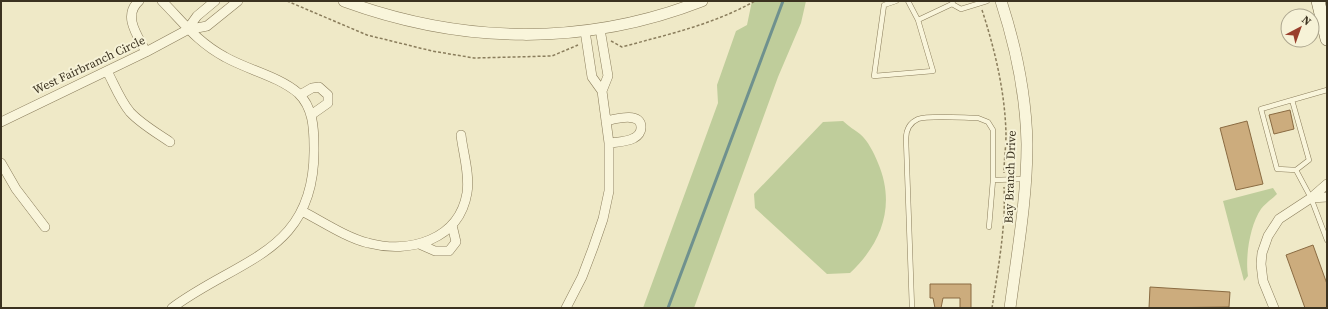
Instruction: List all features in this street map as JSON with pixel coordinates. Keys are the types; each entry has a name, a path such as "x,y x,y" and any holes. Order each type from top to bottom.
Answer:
{"main road":[{"path":"1318,1 1327,39"}],"street":[{"path":"139,1 132,9 130,15 132,23 146,52"},
{"path":"162,1 187,30 213,50 226,58 287,85 300,95 311,115 314,137 314,169 302,211 289,229 268,250 185,298 172,308"},
{"name":"West Fairbranch Circle","path":"187,30 197,16 216,1"},
{"name":"West Fairbranch Circle","path":"1,122 146,52 187,30 207,26 238,1"},
{"path":"344,1 397,19 462,31 528,36 600,29 658,16 702,1"},
{"name":"Bay Branch Drive","path":"1001,1 1017,60 1023,102 1026,144 1021,224 1010,308"},
{"path":"566,308 582,277 603,219 609,191 609,143 602,91 608,76 600,29"},
{"path":"585,31 592,78 602,91"},
{"path":"107,70 118,94 130,111 140,122 170,142"},
{"path":"300,95 312,88 319,87 328,95 328,103 311,115"},
{"path":"606,121 631,117 638,120 641,126 640,132 634,138 609,143"},
{"path":"302,211 357,240 380,246 420,244 435,238 452,225 461,209 466,193 467,178 461,135"},
{"path":"1,163 16,189 46,227"},
{"path":"1274,308 1264,281 1261,264 1262,252 1268,236 1279,219 1310,198 1327,184"},
{"path":"1310,198 1327,197"},
{"path":"420,244 435,252 449,251 456,242 452,225"}],"lane":[{"path":"896,1 884,5 874,76 933,71 918,20 908,1"},
{"path":"918,20 953,3 961,10 988,1"},
{"path":"1292,100 1309,160 1296,170 1277,169 1261,109 1292,100 1327,90"},
{"path":"912,308 906,139 907,129 912,123 922,118 978,118 986,121 993,130 993,180 989,227"},
{"path":"1296,170 1310,198 1327,240"},
{"path":"993,180 1025,179"}],"green space":[{"path":"752,1 806,1 801,23 778,77 694,308 643,308 718,103 717,85 736,31 747,25"},
{"path":"843,121 863,137 875,155 886,194 885,208 883,222 878,236 861,261 850,273 827,274 755,208 754,194 823,122"},
{"path":"1273,188 1277,194 1261,209 1251,232 1247,260 1248,276 1244,281 1223,201"}],"building":[{"path":"1290,110 1294,129 1274,134 1269,115"},
{"path":"1247,121 1263,184 1236,190 1220,128"},
{"path":"1313,245 1327,284 1327,308 1305,308 1286,255"},
{"path":"930,284 971,284 971,308 960,308 960,298 943,298 941,308 935,308 933,298 930,298"},
{"path":"1150,287 1230,292 1229,307 1149,308"}],"waterway":[{"path":"668,308 783,1"}]}
